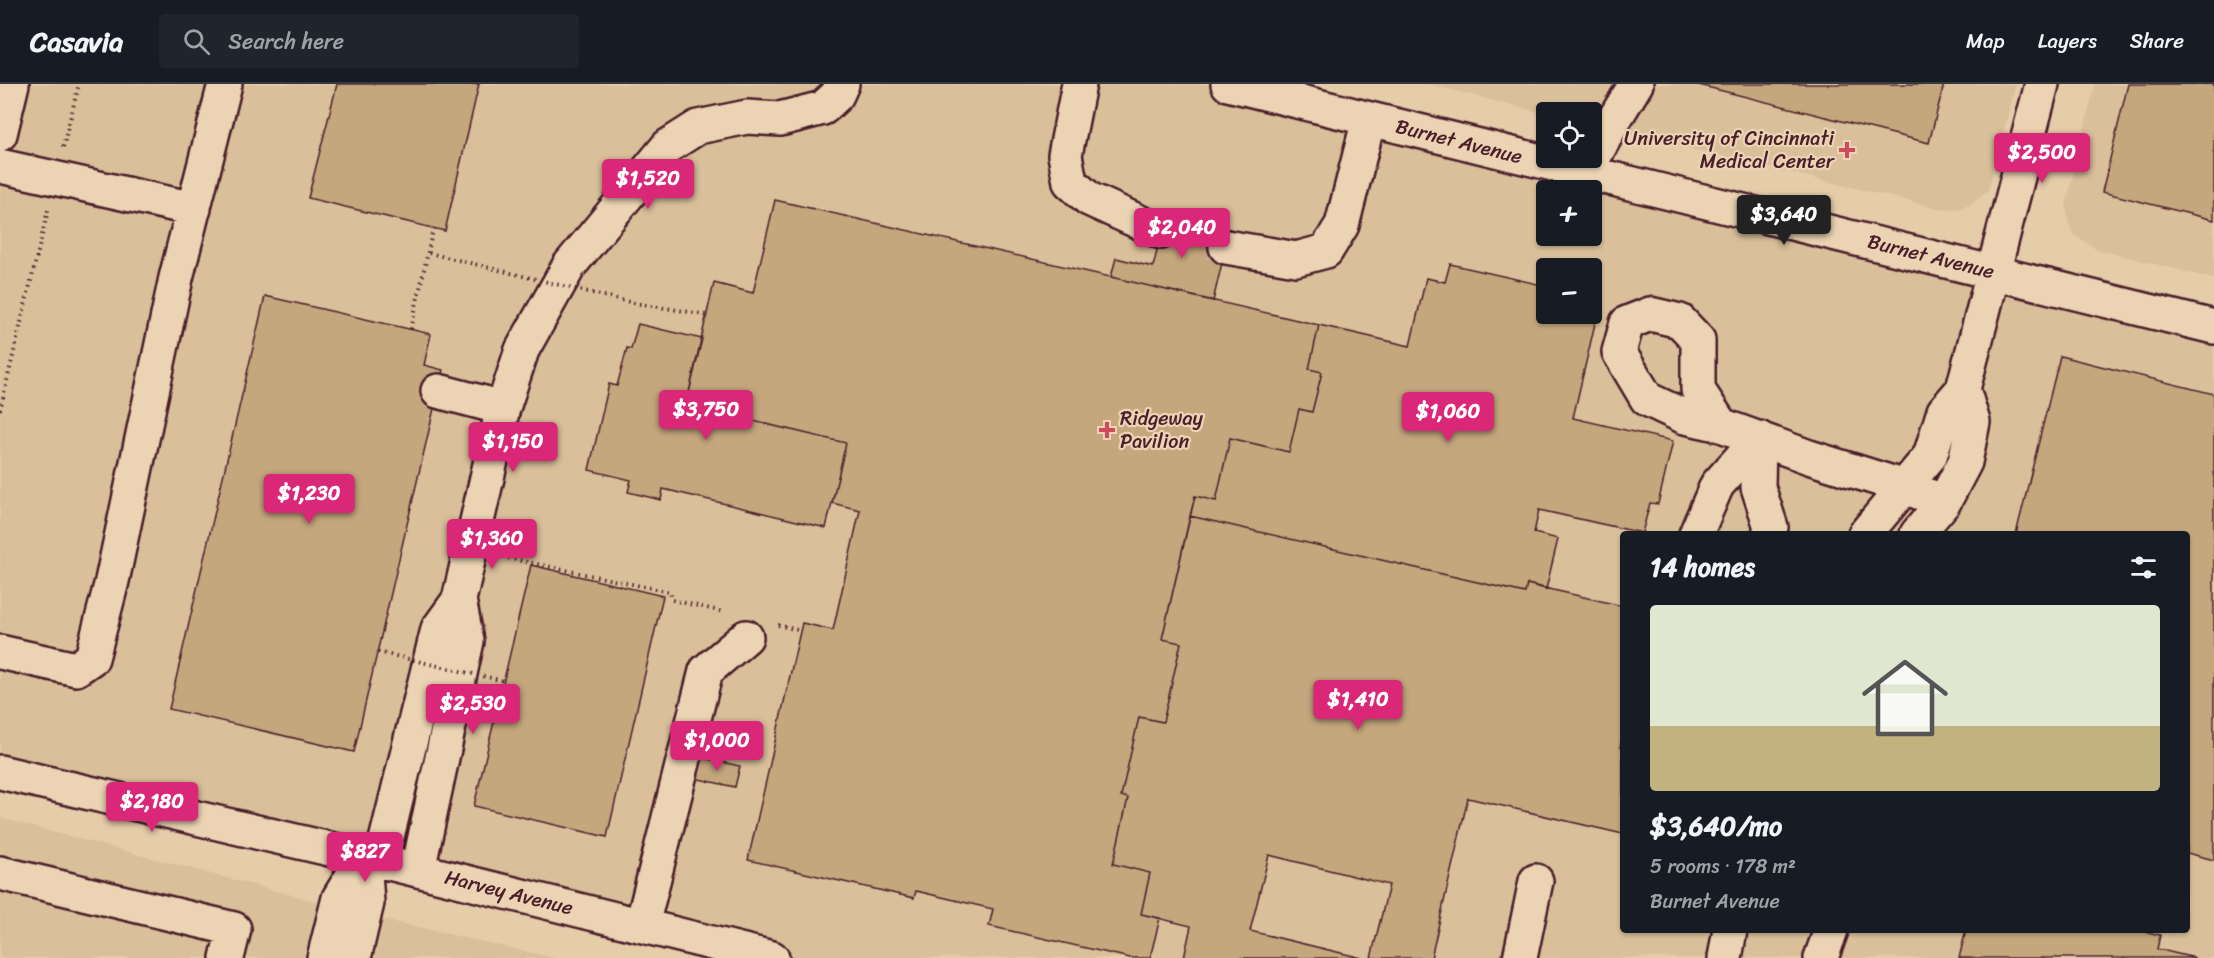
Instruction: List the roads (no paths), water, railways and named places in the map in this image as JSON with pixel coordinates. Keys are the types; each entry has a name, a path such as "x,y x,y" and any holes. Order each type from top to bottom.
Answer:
{"street":[{"path":"0,134 12,84"},
{"path":"0,652 76,669 92,658 112,581 177,278 225,84"},
{"path":"354,958 367,903 373,859 438,629 459,600 504,408 522,350 542,312 569,266 668,146 698,127 747,117 780,119 823,108 837,95 842,84"},
{"path":"1079,84 1065,155 1070,182 1089,200 1161,232"},
{"name":"Burnet Avenue","path":"1228,84 2214,327"},
{"path":"1586,172 1636,84"},
{"path":"1868,531 1930,456 1944,411 1963,389 2042,84"},
{"path":"1226,247 1296,259 1326,251 1342,225 1369,119"},
{"path":"0,166 194,209"},
{"path":"1920,531 1944,502 1965,462 1973,422 1963,389"},
{"path":"438,391 504,408"},
{"path":"1721,425 1944,502"},
{"path":"1697,531 1717,485 1759,438"},
{"path":"1759,438 1758,487 1771,527 1770,531"},
{"path":"418,870 467,641 459,600"},
{"path":"642,925 706,671 747,624"},
{"name":"Harvey Avenue","path":"0,771 373,859 772,958"},
{"path":"324,958 339,898 373,859"},
{"path":"0,873 234,929 227,958"},
{"path":"1528,954 1536,881"},
{"path":"1725,958 1729,933"},
{"path":"1821,958 1830,933"}],"tunnel":[{"path":"1161,232 1226,247"}],"place":[{"name":"University of Cincinnati Medical Center","path":"1847,150"},
{"name":"Ridgeway Pavilion","path":"1107,430"}]}
